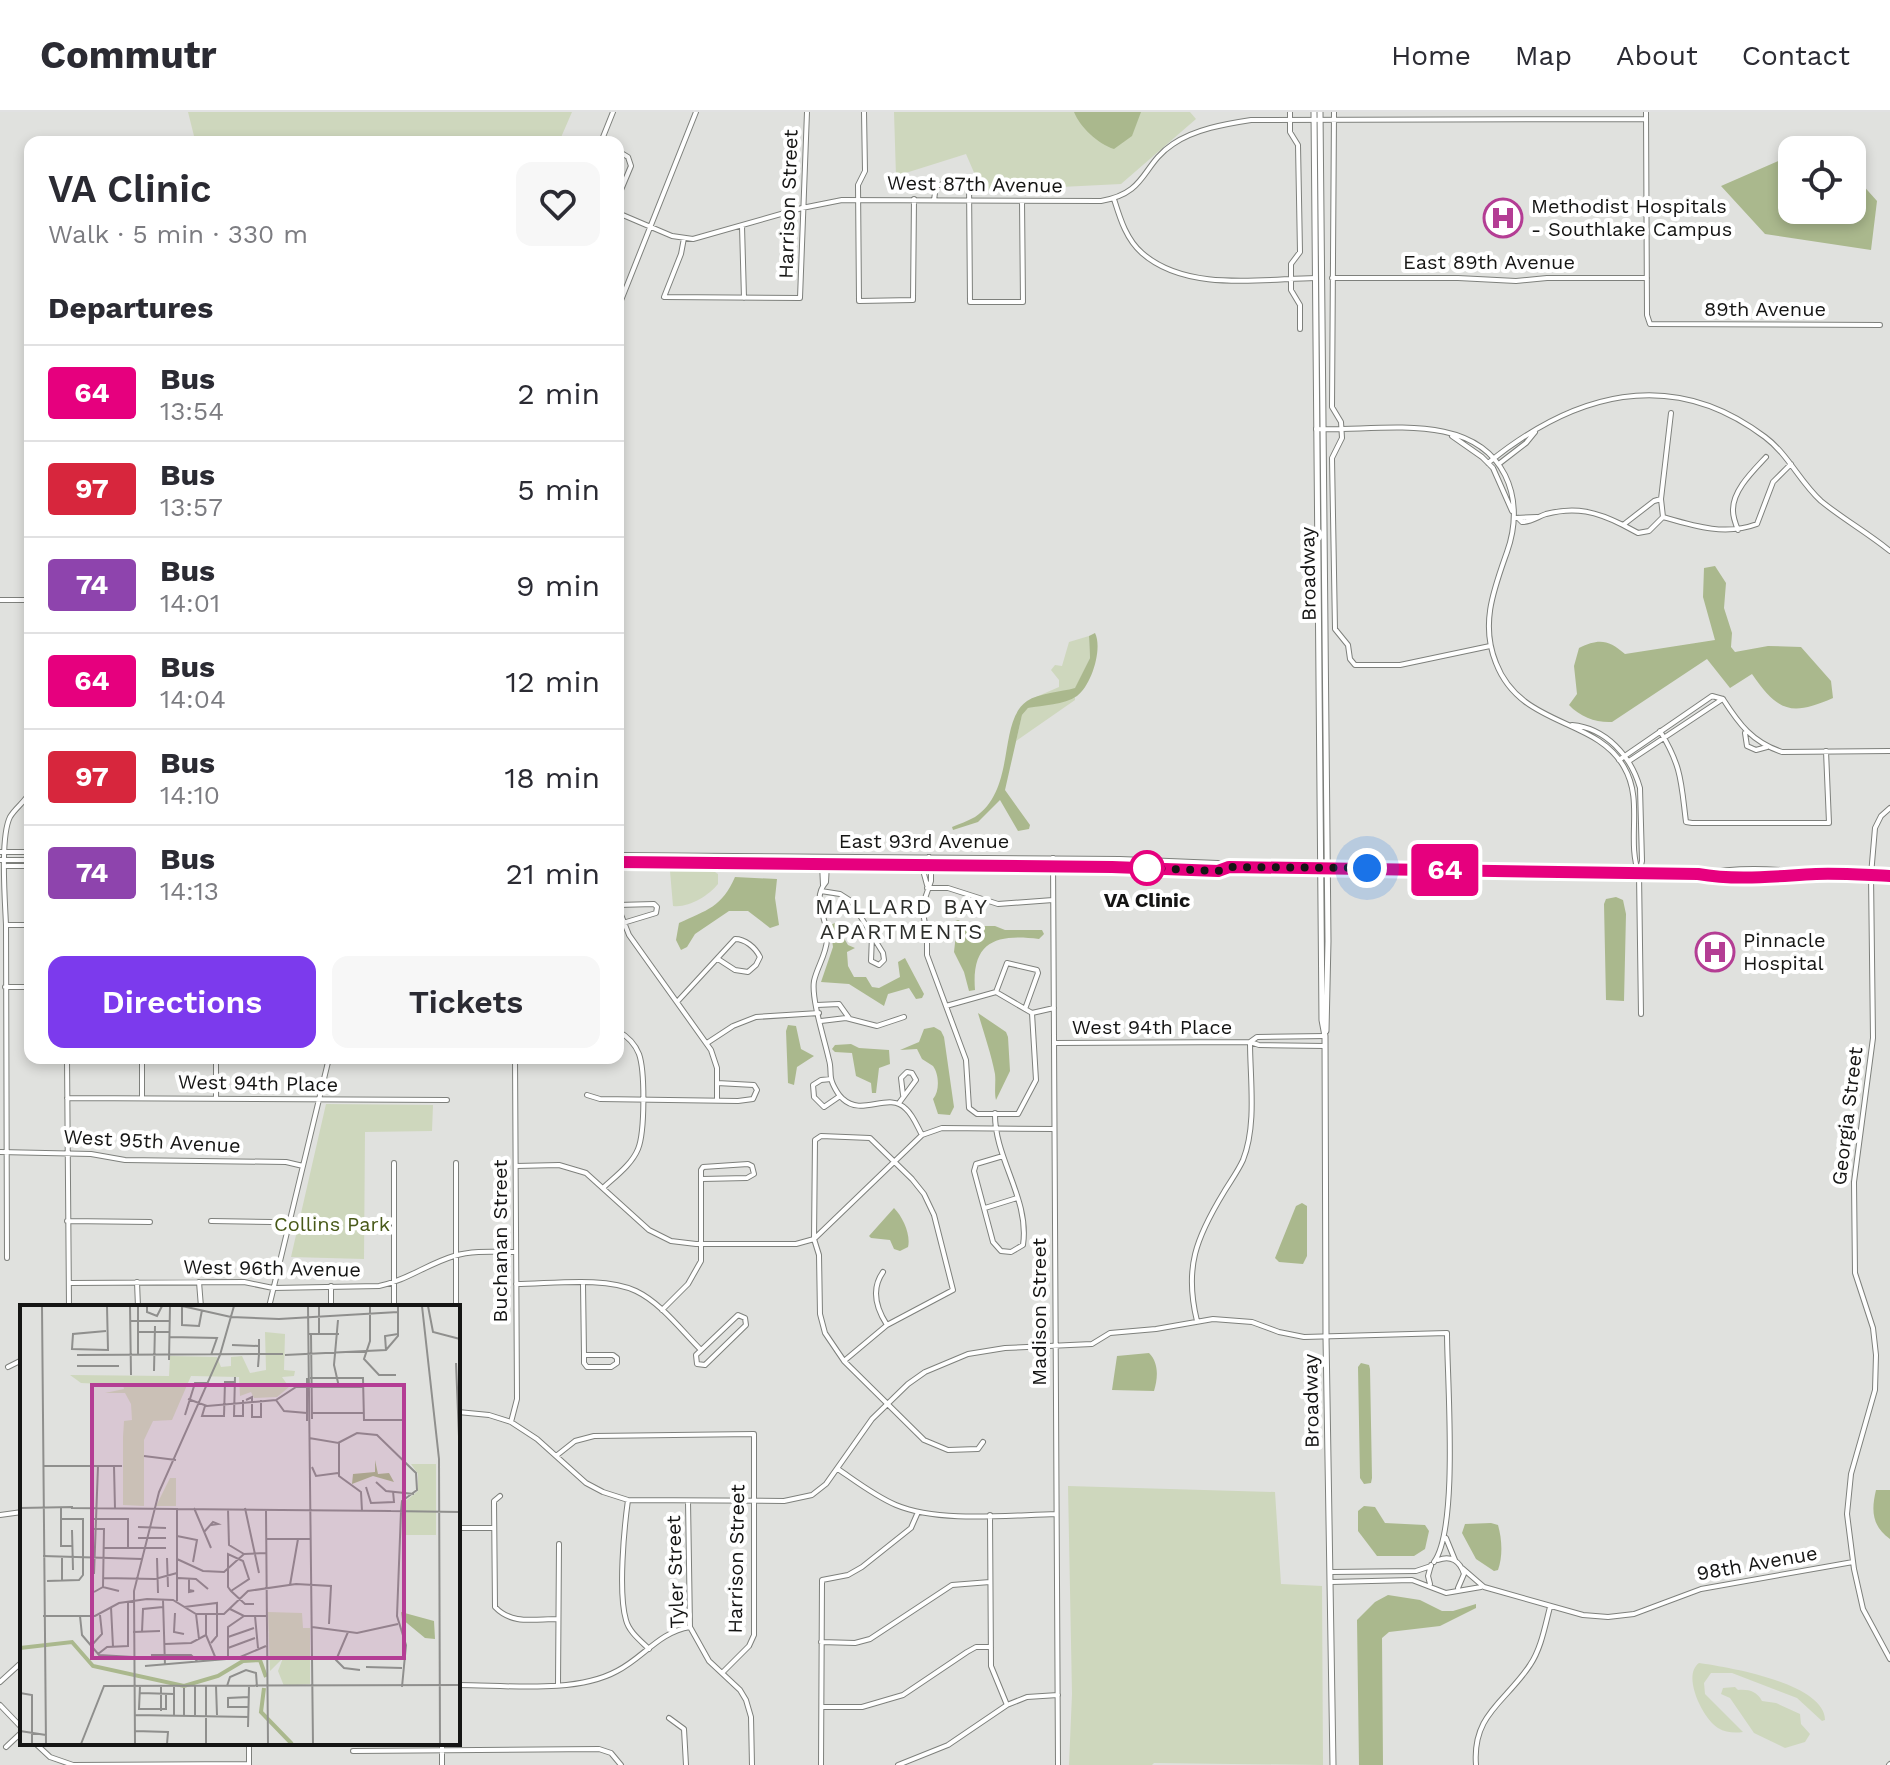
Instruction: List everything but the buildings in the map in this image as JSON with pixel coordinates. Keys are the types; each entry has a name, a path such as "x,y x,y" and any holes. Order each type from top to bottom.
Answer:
{"main road":[{"name":"Broadway","path":"1314,112 1317,120 1319,867 1322,1020 1325,1036 1333,1765"},
{"name":"Broadway","path":"1320,112 1317,120 1315,278 1328,867 1328,1020 1325,1036"}],"street":[{"path":"603,136 613,112"},
{"path":"624,294 696,112"},
{"name":"Harrison Street","path":"744,298 800,298 807,112"},
{"path":"864,112 865,171 858,185 859,301 913,300 914,199"},
{"path":"1290,112 1291,135 1298,145 1300,252 1291,264 1291,290 1300,305 1300,329"},
{"path":"1334,112 1332,407 1342,429 1341,442 1332,458 1335,629 1348,645 1352,663 1400,665 1490,646"},
{"path":"1494,112 1494,120"},
{"path":"1646,112 1647,278"},
{"path":"1315,278 1223,280 1190,275 1160,265 1131,241 1114,199 1135,187 1172,144 1187,136 1235,122 1646,119"},
{"path":"624,155 631,166 624,183"},
{"path":"934,200 936,186 952,181 966,180 969,183 970,302 1023,302 1022,201"},
{"name":"West 87th Avenue","path":"624,216 684,238 711,235 802,208 858,200 1114,199"},
{"path":"684,238 664,297 744,298 742,226"},
{"name":"East 89th Avenue","path":"1332,278 1516,281 1647,278"},
{"name":"89th Avenue","path":"1647,278 1647,315 1650,324 1880,325"},
{"path":"1488,463 1521,436 1586,404 1632,395 1656,395 1701,403 1729,414 1768,439 1821,500 1890,551"},
{"path":"1663,517 1661,499 1671,413"},
{"path":"1319,429 1429,430 1469,439 1499,464 1513,495 1513,511"},
{"path":"1493,468 1526,443 1536,430"},
{"path":"1450,434 1493,468 1516,518 1490,603 1488,621 1490,646 1502,676 1517,695 1546,716 1604,745 1626,764"},
{"path":"1738,530 1732,510 1738,493 1750,473 1766,457"},
{"path":"1663,517 1720,530 1738,530 1757,524 1773,482 1791,464"},
{"path":"1623,525 1661,499"},
{"path":"1516,518 1580,509 1598,513 1638,533 1649,531 1663,517"},
{"path":"0,600 24,600"},
{"path":"1619,760 1712,696 1723,699 1744,731 1767,747 1782,752 1890,751"},
{"path":"1626,764 1723,699"},
{"path":"1569,725 1583,726 1597,732 1619,749 1625,756 1633,788 1635,862 1639,874 1641,1014"},
{"path":"1660,731 1681,777 1686,822 1829,823 1826,751"},
{"path":"1744,731 1747,746 1756,750 1767,747"},
{"path":"5,879 2,860 8,821 24,800"},
{"name":"Georgia Street","path":"1890,808 1875,828 1871,875 1873,1038 1854,1182 1855,1273 1873,1328 1875,1390 1851,1474 1847,1514 1863,1609 1890,1659"},
{"path":"3,852 24,852"},
{"path":"825,857 819,907 827,940 814,985 831,1076 840,1096 854,1105 899,1103 908,1110 922,1135"},
{"path":"929,857 931,881 922,907 927,955 966,1060 969,1108 977,1114 1018,1114 1036,1080 1032,1013"},
{"name":"East 93rd Avenue","path":"624,858 1218,871 1229,867"},
{"name":"East 93rd Avenue","path":"624,858 1053,858 1218,863 1229,867 1698,874 1719,878 1788,878 1815,874 1890,876"},
{"name":"Madison Street","path":"1053,858 1058,1765"},
{"path":"2,860 24,860"},
{"path":"2,860 7,866 7,1258"},
{"path":"7,866 24,866"},
{"path":"927,888 948,888 998,904 1053,900"},
{"path":"821,891 840,894 851,901 872,936 884,956 884,962 879,965 871,961 872,936"},
{"path":"624,906 654,904 657,907 656,913 624,923"},
{"path":"6,925 24,925"},
{"path":"624,925 715,1058 717,1100"},
{"path":"677,1002 735,939 741,939 751,946 760,957 748,972 735,970 718,959"},
{"path":"996,992 1007,963 1037,970 1025,1009"},
{"path":"5,987 24,987"},
{"path":"946,1006 996,992 1032,1013 1054,1008"},
{"path":"817,1005 839,1004 849,1018"},
{"path":"707,1043 733,1026 756,1017 819,1013"},
{"path":"821,1021 849,1018 877,1026 904,1017"},
{"name":"West 94th Place","path":"1250,1042 1257,1037 1325,1036"},
{"path":"604,1187 637,1151 641,1131 642,1063 637,1050 624,1037"},
{"path":"1197,1322 1191,1299 1192,1262 1201,1232 1242,1160 1247,1145 1250,1042"},
{"name":"West 94th Place","path":"1054,1043 1250,1042 1259,1045 1325,1046"},
{"path":"67,1064 69,1305"},
{"path":"142,1064 142,1098"},
{"path":"216,1064 216,1098"},
{"path":"269,1305 328,1064"},
{"name":"Buchanan Street","path":"511,1422 517,1399 515,1064"},
{"path":"899,1103 916,1080 912,1073 907,1072 901,1078 903,1095"},
{"path":"831,1076 813,1085 814,1097 824,1107 840,1096"},
{"path":"587,1095 600,1099 749,1100 757,1090 748,1083 717,1083"},
{"name":"West 94th Place","path":"67,1098 447,1100"},
{"path":"995,1113 995,1130 1017,1198 1025,1234 1023,1245 1011,1252 1001,1251 993,1242 974,1171 976,1164 1003,1156"},
{"path":"516,1166 568,1166 586,1173 649,1230 671,1241 796,1244 814,1239 922,1135 942,1128 1054,1129"},
{"path":"844,1361 887,1325 953,1290 934,1215 912,1179 870,1138 821,1136 815,1140 814,1239 819,1255 822,1323 834,1350 844,1361 886,1403 933,1445 948,1450 978,1449 983,1442"},
{"name":"West 95th Avenue","path":"0,1152 67,1153 125,1160 286,1162 303,1166"},
{"path":"394,1163 394,1305"},
{"path":"456,1163 456,1305"},
{"path":"662,1310 694,1277 701,1261 701,1170 707,1165 748,1164 754,1170 754,1174 747,1178 702,1179"},
{"path":"985,1208 1017,1198"},
{"path":"67,1221 150,1222"},
{"path":"211,1221 272,1222 288,1227"},
{"name":"West 96th Avenue","path":"69,1283 244,1282 273,1288 379,1286 394,1283 455,1256 475,1252 516,1252"},
{"path":"883,1272 877,1280 877,1308 887,1325"},
{"path":"137,1282 138,1305"},
{"path":"199,1282 201,1305"},
{"path":"516,1284 627,1287 662,1310 701,1350"},
{"path":"583,1284 584,1363 587,1367 611,1367 617,1363 613,1355 584,1355"},
{"path":"331,1286 331,1305"},
{"path":"735,1316 745,1318 746,1325 705,1365 697,1364 695,1360 701,1350 735,1316"},
{"path":"460,1412 489,1415 511,1422 537,1439 586,1483 628,1500 784,1501 812,1495 826,1484 886,1403 925,1372 968,1354 1005,1348 1092,1344 1119,1331 1233,1319 1304,1337 1447,1333 1449,1478 1446,1536 1455,1560"},
{"path":"8,1367 20,1361"},
{"name":"Harrison Street","path":"556,1456 575,1441 594,1436 754,1434 754,1635 749,1646 722,1673"},
{"path":"838,1469 881,1498 918,1512 941,1515 1057,1514"},
{"path":"500,1496 494,1501 495,1607 504,1616 516,1620 558,1619"},
{"path":"628,1500 624,1533 626,1621 649,1649"},
{"name":"Tyler Street","path":"688,1501 690,1627 702,1651 746,1700 751,1717 752,1765"},
{"path":"0,1515 20,1512"},
{"path":"821,1765 822,1580 848,1575 862,1567 911,1528 918,1512"},
{"path":"990,1515 991,1666 1007,1705"},
{"path":"460,1528 494,1528"},
{"path":"1431,1586 1428,1576 1446,1536"},
{"path":"558,1685 559,1544"},
{"path":"1331,1572 1416,1571 1444,1558 1455,1560"},
{"name":"98th Avenue","path":"1455,1560 1484,1587"},
{"name":"98th Avenue","path":"1331,1582 1412,1580 1431,1586 1440,1593 1484,1587 1596,1617 1634,1614 1701,1589 1853,1562"},
{"path":"1457,1590 1463,1580 1462,1568"},
{"path":"821,1642 855,1643 870,1639 952,1585 990,1582"},
{"path":"1476,1765 1476,1743 1485,1718 1532,1663 1550,1607"},
{"path":"460,1685 558,1685 600,1679 617,1671 671,1631 690,1627"},
{"path":"822,1707 862,1707 903,1695 976,1647 991,1647"},
{"path":"0,1682 20,1664"},
{"path":"898,1765 948,1745 1007,1705 1027,1697 1058,1695"},
{"path":"0,1705 20,1728"},
{"path":"669,1718 684,1729 686,1765"},
{"path":"6,1747 20,1732"},
{"path":"37,1745 50,1757 73,1765 249,1764"},
{"path":"442,1745 442,1765"},
{"path":"353,1751 599,1749 611,1753 621,1765"}],"green space":[{"path":"188,112 572,112 562,136 194,136"},
{"path":"894,112 1190,112 1196,119 1121,184 982,191 966,154 896,176"},
{"path":"1089,636 1090,658 1075,689 1029,700 1059,687 1059,680 1051,670 1055,665 1062,666 1069,642"},
{"path":"1075,697 1075,700 1016,741 1022,715 1028,708"},
{"path":"712,870 718,874 718,884 714,888 692,903 673,906 670,871"},
{"name":"Collins Park","path":"326,1104 433,1105 432,1131 365,1132 364,1259 291,1257"},
{"path":"1068,1486 1275,1492 1281,1584 1322,1586 1323,1765 1069,1765 1072,1694"},
{"path":"1699,1663 1751,1673 1793,1687 1821,1707 1825,1720 1822,1721 1797,1698 1732,1673 1711,1673 1704,1683 1705,1694 1743,1732 1721,1730 1712,1723 1696,1697 1692,1678"},
{"path":"1723,1688 1749,1690 1762,1701 1776,1703 1800,1714 1801,1724 1810,1734 1805,1742 1785,1748 1754,1733 1730,1698 1721,1694"}],"shaded area":[{"path":"1074,112 1141,112 1132,136 1114,149 1090,134"},
{"path":"1778,161 1778,224 1866,224 1866,189 1877,201 1871,250 1765,234 1721,186"},
{"path":"1715,566 1726,583 1724,608 1732,633 1731,647 1735,652 1768,646 1801,647 1831,681 1833,698 1806,707 1786,707 1770,696 1752,674 1730,688 1707,659 1612,722 1589,718 1569,705 1577,694 1574,666 1579,648 1604,642 1625,654 1715,640 1703,597 1704,568"},
{"path":"1095,633 1097,657 1082,691 1066,701 1028,708 1022,715 1005,790 1030,825 1029,829 1018,831 1000,800 978,822 953,830 952,827 975,817 988,805 997,790 1012,724 1018,711 1032,698 1075,688 1090,658 1089,636"},
{"path":"735,877 777,879 775,898 779,925 770,928 748,911 729,911 695,934 687,947 681,950 676,940 679,923 706,911 719,901"},
{"path":"1616,897 1623,900 1626,914 1624,1001 1606,1000 1604,904 1606,899"},
{"path":"958,920 970,926 1042,930 1044,934 1039,939 1011,938 990,944 978,960 975,990 969,991 954,952 956,934 953,922"},
{"path":"835,923 848,945 855,948 847,952 848,966 854,977 866,977 872,987 879,988 900,977 898,962 905,958 924,994 922,998 916,999 909,988 888,994 884,1006 849,984 821,982 833,947 830,925"},
{"path":"978,1013 1006,1032 1008,1037 1010,1071 996,1100 995,1074"},
{"path":"788,1025 796,1026 801,1049 814,1056 797,1067 794,1085 788,1083"},
{"path":"934,1027 944,1037 954,1107 950,1115 938,1114 933,1099 938,1082 933,1066 922,1059 917,1049 900,1050 919,1042 924,1029"},
{"path":"851,1044 859,1048 889,1050 890,1064 879,1068 876,1093 872,1093 871,1083 856,1076 852,1053 832,1049 835,1045"},
{"path":"1302,1203 1307,1206 1307,1256 1303,1264 1279,1262 1275,1258 1296,1206"},
{"path":"894,1208 903,1221 908,1237 908,1247 900,1251 894,1249 890,1240 869,1236"},
{"path":"1149,1353 1157,1371 1154,1391 1112,1390 1117,1356"},
{"path":"1361,1363 1369,1365 1370,1369 1372,1478 1371,1483 1364,1484 1360,1478 1358,1367"},
{"path":"1876,1490 1890,1490 1890,1539 1874,1518"},
{"path":"1364,1506 1375,1507 1385,1523 1425,1525 1429,1531 1425,1549 1414,1556 1377,1556 1358,1531 1358,1511"},
{"path":"1465,1524 1498,1525 1501,1542 1500,1565 1494,1571 1476,1559 1462,1533"},
{"path":"1388,1595 1420,1600 1442,1611 1476,1604 1476,1608 1440,1626 1389,1632 1382,1638 1383,1765 1359,1765 1357,1620 1375,1602"}],"bus line":[{"name":"64","path":"624,862 1218,871 1229,867 1328,867 1698,874 1719,878 1788,878 1815,874 1890,876"}],"place":[{"name":"Methodist Hospitals - Southlake Campus","path":"1503,218"},
{"name":"VA Clinic","path":"1147,868"},
{"name":"Pinnacle Hospital","path":"1715,952"}],"district":[{"name":"MALLARD BAY APARTMENTS","path":"902,918"}],"route":[{"path":"1147,868 1218,871 1229,867 1367,868"}]}
